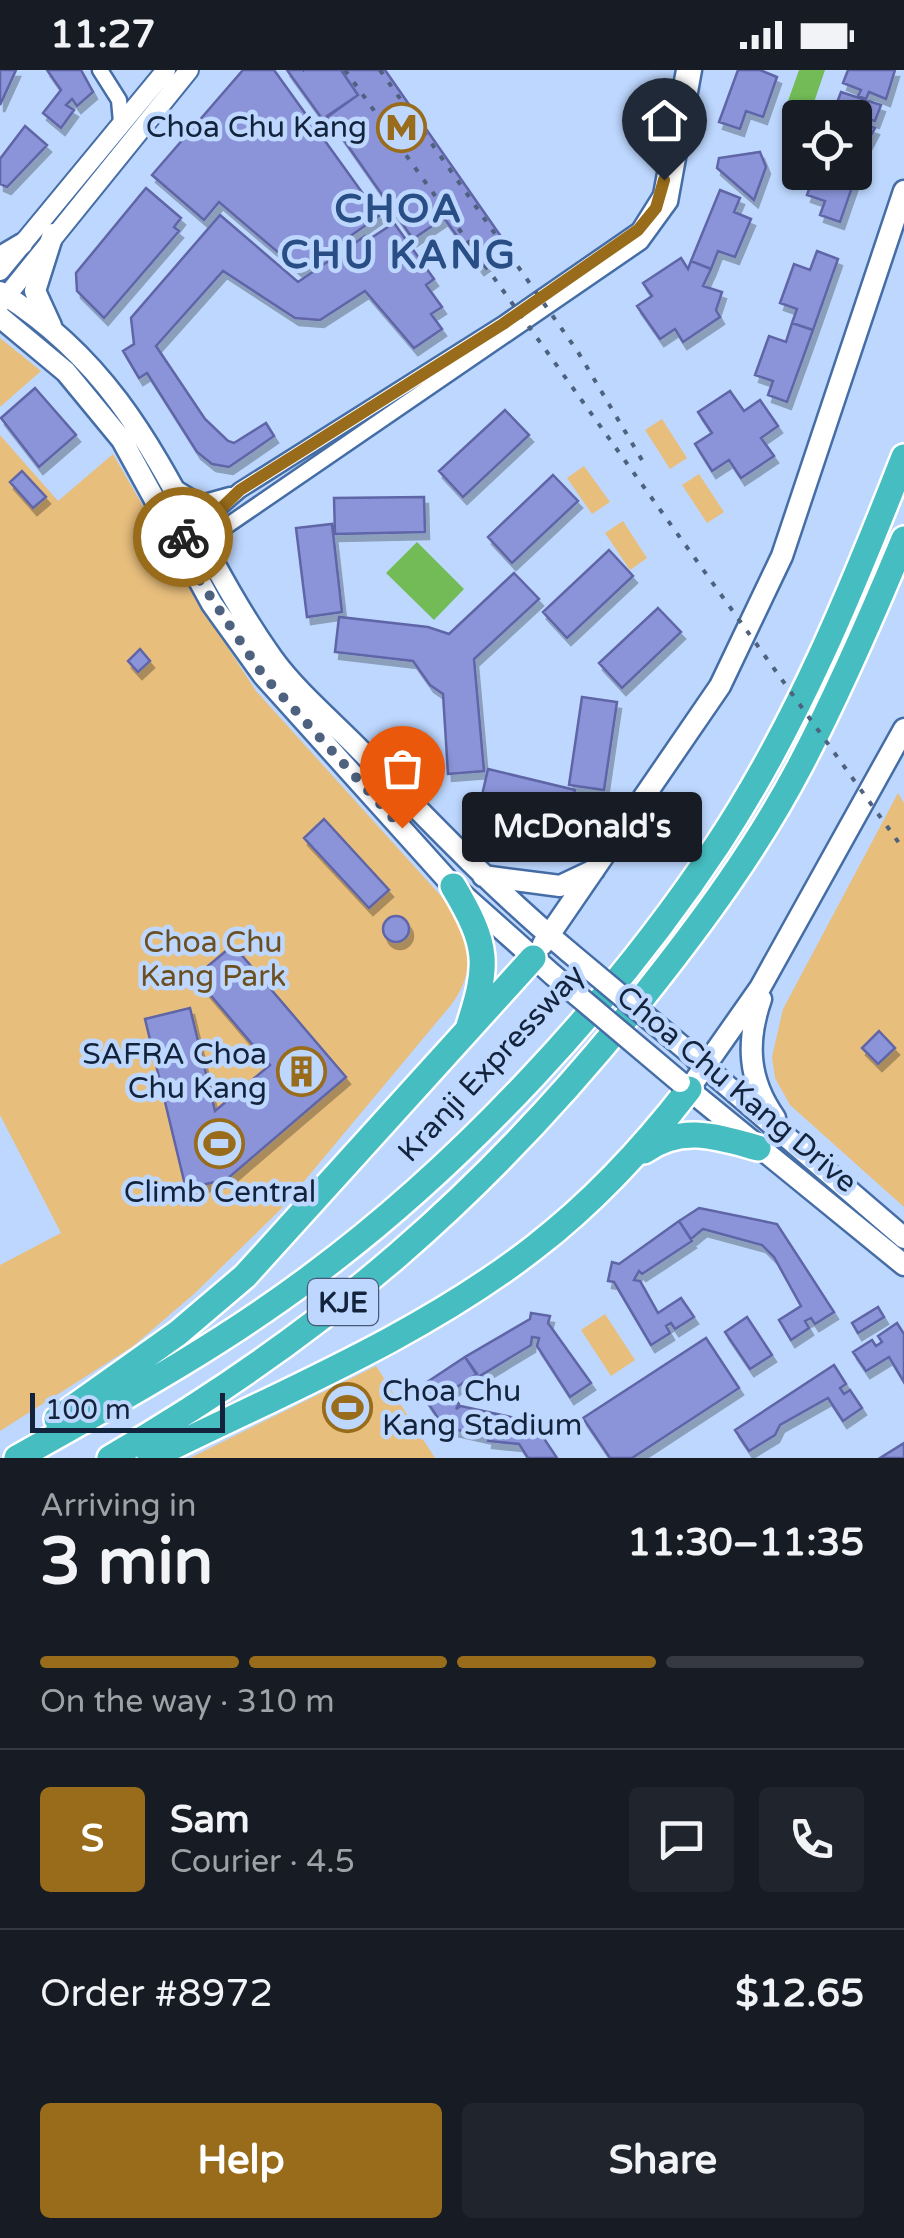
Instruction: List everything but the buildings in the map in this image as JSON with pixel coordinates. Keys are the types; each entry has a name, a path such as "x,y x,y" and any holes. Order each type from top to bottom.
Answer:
{"highway":[{"name":"Kranji Expressway","path":"14,1458 171,1371 315,1274 448,1160 579,1025 718,844 774,748 851,594 904,457"},
{"name":"KJE","path":"110,1458 181,1415 338,1306 438,1222 550,1112 685,944 745,858 799,768 868,626 904,539"},
{"path":"453,886 472,917 484,954 484,979 464,1038"},
{"path":"14,1458 245,1276 464,1038 543,966"},
{"path":"150,1458 430,1316 533,1248 616,1170 685,1086"},
{"path":"616,1170 653,1145 700,1132 758,1148"}],"main road":[{"path":"543,966 550,936 720,686 782,556 904,191"},
{"path":"53,234 35,291 57,336"},
{"path":"0,256 22,244"},
{"name":"Choa Chu Kang Drive","path":"2,298 82,357 132,415 218,570 276,664 481,875 904,1238"},
{"name":"Choa Chu Kang Drive","path":"0,317 66,372 122,440 180,549 263,675 453,886 758,1148 904,1264"},
{"path":"122,440 132,430 132,415"},
{"path":"685,1086 760,988 904,729"},
{"path":"481,875 560,886 597,869"},
{"path":"760,988 762,995 751,1036 752,1067 765,1104 792,1143"}],"street":[{"path":"100,70 118,100 121,122"},
{"path":"0,271 166,70"},
{"path":"2,298 189,70"},
{"path":"170,482 201,503 217,502 240,490 638,230 656,208 671,176 684,70"},
{"path":"180,549 245,511 641,242 664,215 694,70"},
{"path":"612,248 641,242"},
{"path":"398,389 406,402"},
{"path":"200,536 240,490"},
{"path":"218,570 224,539 245,511"}],"green space":[{"path":"0,338 41,371 0,407"},
{"path":"662,419 687,458 670,469 645,430"},
{"name":"Choa Chu Kang Park","path":"0,435 58,501 113,454 199,603 256,691 450,906 463,931 468,956 464,980 451,1005 281,1209 194,1294 132,1347 0,1431 0,1265 61,1233 0,1115"},
{"path":"584,466 610,502 592,514 567,478"},
{"path":"699,474 724,512 707,523 682,485"},
{"path":"623,521 647,558 630,570 605,533"},
{"path":"898,793 904,803 904,1207 790,1105 775,1078 772,1057 783,1009"},
{"path":"605,1314 635,1360 611,1376 581,1330"},
{"name":"Choa Chu Kang Stadium","path":"376,1366 435,1458 190,1458 196,1455"}],"shaded area":[{"path":"799,70 825,70 815,100 788,100"},
{"path":"417,542 464,589 434,620 386,573"}],"railway":[{"path":"345,70 904,850"},
{"path":"380,70 578,352 642,460"}],"way so far":[{"path":"183,537 176,542 183,556 263,675 402,828"}],"place":[{"name":"Choa Chu Kang","path":"402,127"},
{"name":"McDonald's","path":"402,828"},
{"name":"SAFRA Choa Chu Kang","path":"302,1071"},
{"name":"Climb Central","path":"220,1143"},
{"name":"Choa Chu Kang Stadium","path":"347,1408"}],"district":[{"name":"CHOA CHU KANG","path":"399,231"}],"route":[{"path":"183,537 207,522 240,490 503,324 638,230 656,208 664,180"}]}
